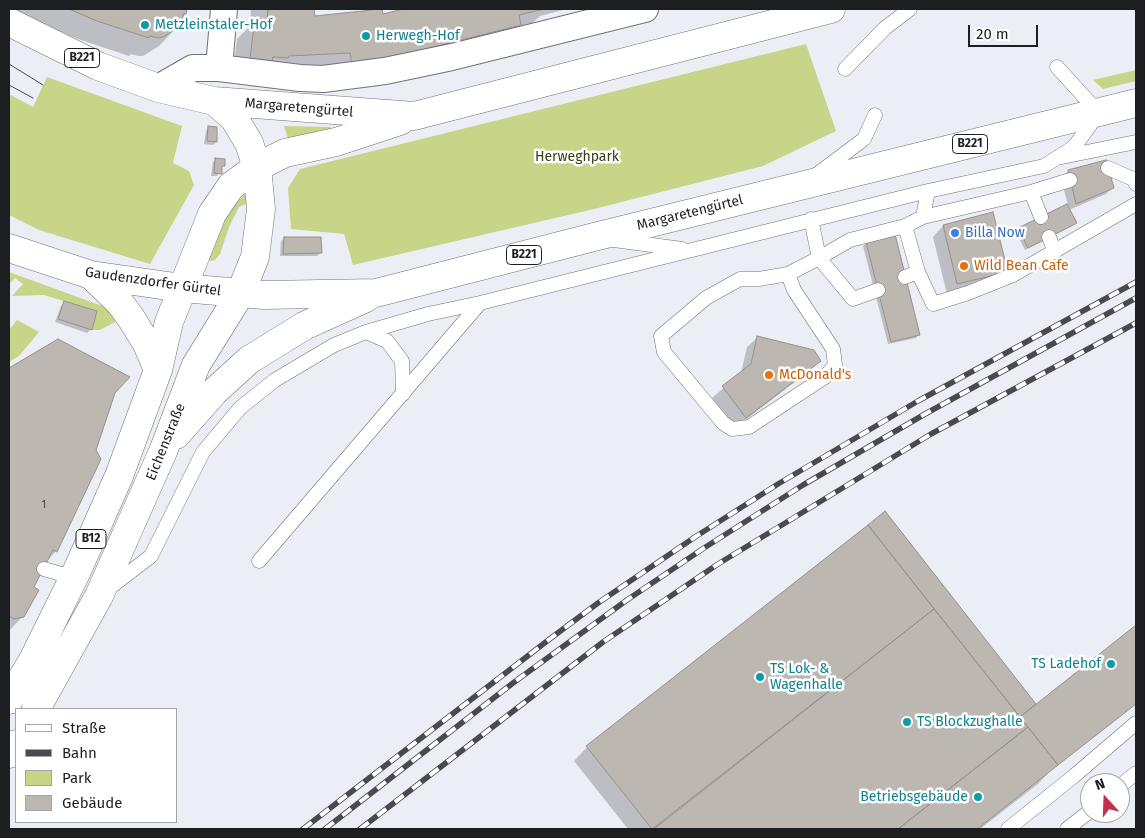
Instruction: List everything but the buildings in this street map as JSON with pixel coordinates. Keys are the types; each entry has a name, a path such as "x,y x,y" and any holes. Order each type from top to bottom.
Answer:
{"main road":[{"name":"Margaretengürtel","path":"9,22 98,66 158,88 214,101 414,116 831,9"},
{"name":"Eichenstraße","path":"37,708 99,596 164,449 196,365 240,294 255,257 261,209 256,167 249,143 234,118 214,101"},
{"name":"Margaretengürtel","path":"240,294 376,293 1136,103"},
{"path":"182,288 212,214 231,186 256,167 285,153 336,142 414,116"},
{"name":"Gaudenzdorfer Gürtel","path":"9,248 91,275 240,294"},
{"path":"91,275 120,303 131,318 147,344 158,370"},
{"name":"B12","path":"9,700 33,660 76,573 119,476 158,370 169,322 182,288"},
{"path":"164,449 215,391 249,360 304,326 376,293"}],"street":[{"path":"219,68 224,9"},
{"path":"158,88 193,68 219,68 323,79 385,71 452,57 645,9"}],"lane":[{"path":"845,68 885,28 910,9"},
{"path":"99,596 151,556 203,452 240,408 276,380 334,346 366,332 428,314 480,303 811,219 1040,167 1059,158 1074,146 1099,113 1056,67"},
{"path":"803,185 864,139 875,114"},
{"path":"1059,158 1136,142"},
{"path":"1108,168 1133,179 1136,184"},
{"path":"788,274 794,290 833,349 835,365 825,377 749,427 732,429 723,423 664,352 661,336 706,298 740,279 759,279 788,274 850,240 905,226 922,216 1030,192 1070,180"},
{"path":"922,216 928,191"},
{"path":"1030,192 1041,217"},
{"path":"905,226 912,275 933,304 968,293 1013,275 1136,204"},
{"path":"811,219 819,258 853,299 878,290"},
{"path":"594,237 690,250"},
{"path":"1049,237 1055,252"},
{"path":"259,561 480,303"},
{"path":"366,332 387,341 402,361 403,394"},
{"path":"44,569 61,574 76,573"},
{"path":"1008,829 1136,723"},
{"path":"1066,829 1080,818"}],"green space":[{"name":"Herweghpark","path":"806,44 836,131 763,166 594,209 353,265 344,234 291,229 288,188 300,169"},
{"path":"1136,70 1136,81 1103,89 1093,80"},
{"path":"47,77 182,126 173,163 189,171 194,185 150,264 39,230 9,215 9,94 33,107"},
{"path":"284,126 330,127 332,129 289,142"},
{"path":"244,195 247,196 248,203 239,207 229,227 220,254 215,260 207,260 223,222"},
{"path":"9,272 105,307 119,320 100,330 92,330 97,311 44,295 12,296 23,284 15,278 9,284"},
{"path":"17,320 39,332 19,356 9,362 9,330"}],"tram line":[{"path":"9,64 43,85"},
{"path":"9,85 33,98"}],"railway":[{"path":"303,829 551,638 598,603 695,537 778,484 918,401 1136,282"},
{"path":"325,829 513,683 627,600 704,548 803,485 925,414 1136,298"},
{"path":"360,829 603,642 718,564 931,434 1136,323"}],"place":[{"name":"Metzleinstaler-Hof","path":"145,25"},
{"name":"Herwegh-Hof","path":"366,36"},
{"name":"Billa Now","path":"955,233"},
{"name":"Wild Bean Cafe","path":"964,266"},
{"name":"McDonald's","path":"769,375"},
{"name":"TS Ladehof","path":"1111,664"},
{"name":"TS Lok- & Wagenhalle","path":"760,677"},
{"name":"TS Blockzughalle","path":"907,722"},
{"name":"Betriebsgebäude","path":"978,797"}]}
